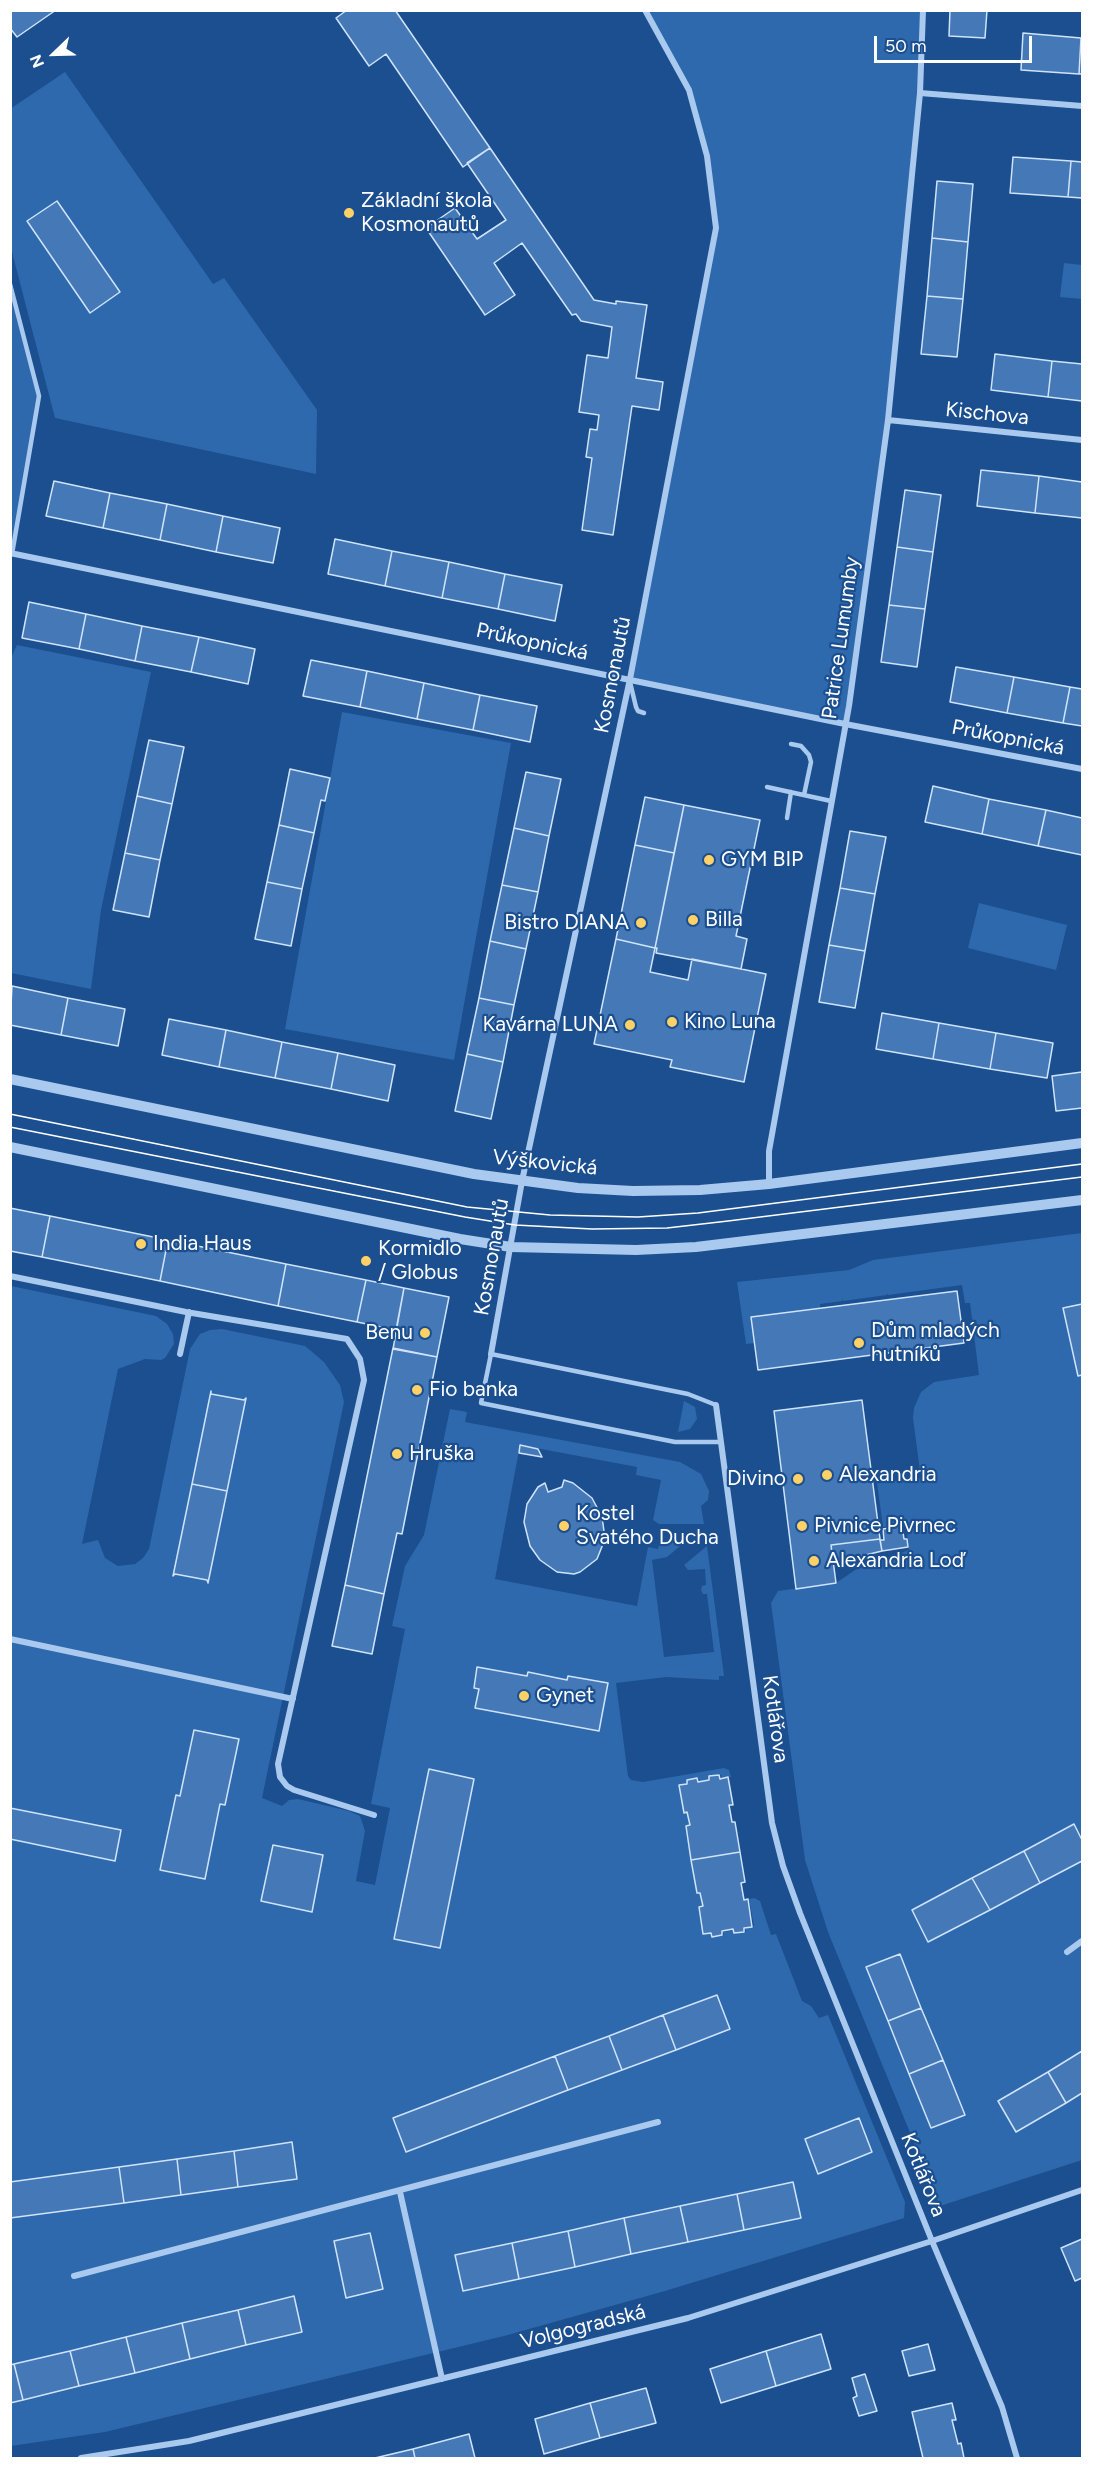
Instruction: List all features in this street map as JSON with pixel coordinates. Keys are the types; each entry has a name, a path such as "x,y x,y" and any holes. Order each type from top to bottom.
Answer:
{"street":[{"name":"Kosmonautů","path":"491,1354 522,1181 630,679 716,228 707,156 689,90 645,10"},
{"name":"Patrice Lumumby","path":"768,1184 769,1151 845,724 888,420 920,93 923,10"},
{"path":"920,93 1083,106"},
{"name":"Kischova","path":"888,420 1083,440"},
{"name":"Průkopnická","path":"11,553 845,724 1083,769"},
{"name":"Výškovická","path":"10,1079 474,1174 578,1188 633,1191 700,1190 768,1184 1083,1143"},
{"path":"10,1147 460,1239 511,1247 636,1250 696,1247 1083,1200"},
{"path":"10,1276 189,1312 347,1339 360,1359 364,1380 278,1764 280,1777 286,1786 374,1815"},
{"path":"180,1354 189,1312"},
{"name":"Kotlářova","path":"716,1405 772,1823 783,1866 932,2241 1002,2407 1017,2458"},
{"path":"10,1639 293,1699"},
{"path":"1067,1952 1083,1941"},
{"path":"74,2276 658,2122"},
{"name":"Volgogradská","path":"81,2458 189,2441 688,2318 932,2241 1083,2190"},
{"path":"399,2192 442,2379"}],"lane":[{"path":"10,284 39,396 11,553"},
{"path":"630,679 636,707 638,711 644,713"},
{"path":"791,744 801,746 810,755 811,762 804,795"},
{"path":"767,787 831,801"},
{"path":"787,818 791,792"},
{"path":"491,1354 481,1403 675,1442 721,1442"},
{"name":"Kotlářova","path":"491,1354 688,1395 716,1405"}],"shaded area":[{"path":"645,11 924,11 920,89 888,420 845,724 630,679 716,228 707,156 689,90"},
{"path":"65,72 213,284 224,278 317,410 316,474 55,418 11,248 10,109"},
{"path":"1064,263 1082,265 1082,299 1060,297"},
{"path":"10,284 39,396 10,553"},
{"path":"17,645 151,672 101,910 91,989 11,973 10,660"},
{"path":"342,712 511,743 454,1060 285,1029"},
{"path":"979,903 1067,925 1056,970 968,948"},
{"path":"1082,1233 1082,2160 940,2206 828,1932 805,1860 771,1603 778,1591 836,1583 855,1570 909,1550 906,1524 883,1527 877,1483 921,1478 913,1418 914,1408 921,1392 934,1382 979,1375 970,1303 965,1303 962,1285 888,1295 887,1293 887,1295 843,1301 842,1298 842,1301 820,1304 820,1308 755,1343 746,1344 737,1282 849,1270 873,1260"},
{"path":"11,1286 156,1316 167,1324 173,1334 174,1344 165,1358 145,1359 118,1369 82,1544 98,1540 105,1558 118,1566 135,1564 149,1549 190,1349 200,1334 222,1329 305,1346 324,1362 340,1385 344,1402 262,1798 282,1806 289,1800 298,1799 349,1811 360,1816 365,1831 356,1881 375,1885 390,1808 371,1804 405,1629 392,1626 405,1566 424,1535 450,1409 467,1412 465,1422 680,1462 701,1474 709,1491 708,1500 701,1506 704,1524 659,1524 653,1520 661,1480 636,1475 637,1467 520,1445 495,1579 637,1606 648,1547 658,1549 659,1544 684,1538 685,1542 667,1557 652,1560 664,1657 714,1652 707,1594 703,1594 701,1590 702,1586 706,1585 705,1569 688,1570 684,1565 707,1546 724,1676 719,1676 719,1680 666,1677 616,1683 628,1776 631,1780 643,1782 724,1768 729,1770 731,1777 722,1779 721,1775 700,1782 699,1779 689,1780 689,1784 681,1786 685,1813 689,1812 691,1826 688,1827 698,1893 702,1893 704,1906 700,1907 705,1934 713,1933 714,1937 724,1935 723,1932 735,1930 736,1933 746,1932 745,1928 754,1926 749,1899 754,1898 760,1901 771,1935 776,1934 802,2001 811,2006 819,2018 828,2015 905,2202 904,2218 665,2291 504,2336 105,2432 11,2446"},
{"path":"684,1401 695,1407 697,1419 690,1429 678,1432"}],"building":[{"path":"10,10 56,10 17,37 10,28"},
{"path":"347,10 395,10 490,148 463,167 386,54 369,66 336,18"},
{"path":"950,10 987,10 985,38 949,36"},
{"path":"1023,33 1081,38 1079,74 1021,70"},
{"path":"1081,38 1082,74 1079,74"},
{"path":"490,148 594,300 616,304 616,301 647,305 636,378 663,382 659,410 632,406 613,535 582,530 592,458 586,457 590,429 597,430 599,415 579,412 587,355 608,358 612,327 581,321 576,314 572,315 522,243 494,263 515,295 485,315 426,228 455,208 477,239 506,220 467,163"},
{"path":"1013,157 1071,161 1068,197 1010,193"},
{"path":"1071,161 1082,162 1082,198 1068,197"},
{"path":"937,181 973,184 968,242 932,238"},
{"path":"57,201 120,292 90,313 27,221"},
{"path":"932,238 968,242 963,299 927,296"},
{"path":"927,296 963,299 957,357 921,354"},
{"path":"995,354 1052,361 1048,397 991,390"},
{"path":"1052,361 1082,364 1082,401 1048,397"},
{"path":"981,470 1039,476 1035,513 977,506"},
{"path":"1039,476 1082,482 1082,518 1035,513"},
{"path":"54,481 110,493 103,528 46,516"},
{"path":"905,490 941,495 933,552 897,547"},
{"path":"110,493 167,504 160,540 103,528"},
{"path":"167,504 223,516 216,552 160,540"},
{"path":"223,516 280,528 273,563 216,552"},
{"path":"335,539 392,551 385,586 328,574"},
{"path":"897,547 933,552 925,609 889,605"},
{"path":"392,551 449,562 442,598 385,586"},
{"path":"449,562 505,574 498,609 442,598"},
{"path":"505,574 562,585 555,621 498,609"},
{"path":"29,602 86,614 79,649 22,638"},
{"path":"889,605 925,609 917,667 881,662"},
{"path":"86,614 142,626 135,661 79,649"},
{"path":"142,626 199,637 191,672 135,661"},
{"path":"199,637 255,649 248,684 191,672"},
{"path":"311,660 367,671 360,707 303,696"},
{"path":"956,667 1014,677 1007,713 950,702"},
{"path":"367,671 424,683 417,719 360,707"},
{"path":"1014,677 1070,687 1063,723 1007,713"},
{"path":"424,683 480,695 473,730 417,719"},
{"path":"1070,687 1082,689 1082,726 1063,723"},
{"path":"480,695 537,706 530,742 473,730"},
{"path":"149,740 184,747 172,804 137,796"},
{"path":"290,769 330,778 325,801 321,800 314,833 279,825"},
{"path":"526,772 561,779 549,836 514,828"},
{"path":"933,786 989,799 982,834 925,822"},
{"path":"137,796 172,804 160,860 125,853"},
{"path":"645,797 684,805 674,853 635,845"},
{"path":"989,799 1046,810 1038,846 982,834"},
{"path":"684,805 760,820 736,936 747,939 741,969 656,953 657,948 655,948"},
{"path":"1046,810 1082,818 1082,855 1038,846"},
{"path":"279,825 314,833 302,889 267,882"},
{"path":"514,828 549,836 538,892 502,885"},
{"path":"850,831 886,837 875,894 840,888"},
{"path":"635,845 674,853 655,948 616,939"},
{"path":"125,853 160,860 149,917 113,910"},
{"path":"267,882 302,889 291,946 255,939"},
{"path":"502,885 538,892 526,949 490,941"},
{"path":"840,888 875,894 865,951 829,945"},
{"path":"616,939 655,948 650,972 688,980 692,959 766,974 744,1082 670,1067 672,1060 594,1044"},
{"path":"490,941 526,949 514,1005 479,998"},
{"path":"829,945 865,951 855,1008 819,1002"},
{"path":"12,986 68,998 61,1035 10,1025"},
{"path":"68,998 125,1009 118,1046 61,1035"},
{"path":"479,998 514,1005 503,1062 467,1054"},
{"path":"882,1013 939,1023 933,1059 876,1049"},
{"path":"169,1019 226,1030 219,1067 162,1055"},
{"path":"939,1023 996,1033 990,1069 933,1059"},
{"path":"226,1030 282,1042 275,1078 219,1067"},
{"path":"996,1033 1053,1043 1047,1078 990,1069"},
{"path":"282,1042 338,1053 331,1089 275,1078"},
{"path":"338,1053 395,1065 388,1101 331,1089"},
{"path":"467,1054 503,1062 491,1119 455,1111"},
{"path":"1082,1072 1082,1108 1056,1111 1052,1076"},
{"path":"10,1208 50,1216 42,1257 10,1251"},
{"path":"50,1216 168,1240 160,1281 42,1257"},
{"path":"168,1240 286,1264 278,1306 160,1281"},
{"path":"286,1264 366,1280 357,1322 278,1306"},
{"path":"366,1280 404,1288 396,1330 357,1322"},
{"path":"404,1288 449,1297 437,1357 393,1349"},
{"path":"957,1291 964,1343 758,1370 751,1317"},
{"path":"1082,1304 1082,1375 1078,1376 1063,1308"},
{"path":"393,1348 437,1357 402,1534 397,1533 384,1594 345,1585"},
{"path":"211,1391 211,1394 244,1400 246,1398 227,1491 192,1484"},
{"name":"Alexandria","path":"862,1400 880,1539 831,1545 836,1583 796,1589 774,1411"},
{"path":"520,1445 538,1449 542,1457 519,1453"},
{"name":"Kostel Svatého Ducha","path":"564,1480 573,1483 592,1498 602,1517 604,1531 603,1544 597,1559 574,1574 557,1572 540,1560 530,1546 524,1522 527,1504 538,1487 545,1483 548,1492 562,1487"},
{"path":"192,1484 227,1491 208,1583 207,1580 175,1574 173,1576"},
{"path":"902,1526 908,1547 882,1551 880,1540 884,1540 883,1529"},
{"path":"880,1539 882,1551 833,1563 831,1545"},
{"path":"345,1585 384,1594 372,1654 332,1646"},
{"path":"477,1667 527,1676 528,1672 567,1680 568,1676 608,1683 599,1731 475,1708 479,1689 474,1688"},
{"path":"194,1730 239,1739 225,1805 220,1804 205,1879 160,1870 176,1795 180,1796"},
{"path":"429,1769 474,1779 440,1948 394,1939"},
{"path":"719,1775 720,1779 728,1777 733,1805 729,1805 732,1822 735,1822 740,1852 691,1860 686,1826 690,1825 687,1812 684,1813 679,1785 687,1784 687,1780 697,1778 698,1782 709,1780 709,1776"},
{"path":"10,1808 121,1830 115,1861 10,1839"},
{"path":"1074,1824 1082,1840 1082,1861 1040,1883 1024,1851"},
{"path":"273,1845 323,1855 312,1912 261,1901"},
{"path":"1024,1851 1040,1883 990,1910 972,1878"},
{"path":"740,1852 745,1882 741,1883 744,1900 748,1899 752,1927 744,1928 744,1932 734,1933 733,1929 722,1931 722,1935 712,1937 711,1933 703,1934 699,1907 703,1906 700,1893 697,1893 691,1860"},
{"path":"972,1878 990,1910 928,1942 912,1910"},
{"path":"900,1954 921,2008 888,2021 866,1967"},
{"path":"717,1995 730,2029 676,2050 663,2015"},
{"path":"921,2008 943,2060 909,2074 888,2021"},
{"path":"663,2015 676,2050 622,2070 609,2036"},
{"path":"609,2036 622,2070 568,2090 555,2056"},
{"path":"1082,2051 1082,2093 1066,2103 1048,2072"},
{"path":"555,2056 568,2090 406,2152 393,2118"},
{"path":"943,2060 965,2115 931,2128 909,2074"},
{"path":"1048,2072 1066,2103 1016,2132 998,2101"},
{"path":"859,2118 872,2152 818,2174 805,2139"},
{"path":"292,2142 297,2179 238,2187 234,2151"},
{"path":"234,2151 238,2187 181,2195 177,2159"},
{"path":"177,2159 181,2195 124,2203 119,2167"},
{"path":"119,2167 124,2203 10,2218 10,2182"},
{"path":"793,2182 801,2218 744,2230 737,2194"},
{"path":"737,2194 744,2230 688,2242 680,2206"},
{"path":"680,2206 688,2242 631,2254 624,2218"},
{"path":"624,2218 631,2254 575,2267 568,2231"},
{"path":"568,2231 575,2267 519,2279 512,2243"},
{"path":"370,2233 383,2289 346,2298 334,2241"},
{"path":"1082,2239 1082,2278 1075,2281 1061,2248"},
{"path":"512,2243 519,2279 463,2291 455,2255"},
{"path":"294,2296 302,2332 246,2345 238,2310"},
{"path":"238,2310 246,2345 190,2359 182,2323"},
{"path":"182,2323 190,2359 135,2373 126,2337"},
{"path":"821,2334 831,2369 776,2386 766,2351"},
{"path":"126,2337 135,2373 79,2386 70,2351"},
{"path":"928,2344 935,2370 909,2376 902,2351"},
{"path":"70,2351 79,2386 23,2400 14,2364"},
{"path":"766,2351 776,2386 721,2403 710,2369"},
{"path":"14,2364 23,2400 10,2403 10,2365"},
{"path":"865,2374 877,2411 859,2416 853,2398 857,2396 852,2378"},
{"path":"646,2388 656,2423 600,2438 590,2403"},
{"path":"590,2403 600,2438 544,2454 535,2419"},
{"path":"952,2403 956,2420 952,2420 964,2458 923,2458 912,2412"},
{"path":"469,2434 475,2458 415,2458 413,2449"},
{"path":"413,2449 415,2458 375,2458"}],"tram line":[{"path":"10,1114 467,1207 550,1215 638,1217 698,1213 1082,1164"},
{"path":"10,1127 465,1217 515,1225 592,1229 667,1228 1082,1177"}],"place":[{"name":"Základní škola Kosmonautů","path":"349,213"},
{"name":"GYM BIP","path":"709,860"},
{"name":"Billa","path":"693,920"},
{"name":"Bistro DIANA","path":"641,923"},
{"name":"Kino Luna","path":"672,1022"},
{"name":"Kavárna LUNA","path":"630,1025"},
{"name":"India Haus","path":"141,1244"},
{"name":"Kormidlo / Globus","path":"366,1261"},
{"name":"Benu","path":"425,1333"},
{"name":"Dům mladých hutníků","path":"859,1343"},
{"name":"Fio banka","path":"417,1390"},
{"name":"Hruška","path":"397,1454"},
{"name":"Alexandria","path":"827,1475"},
{"name":"Divino","path":"798,1479"},
{"name":"Kostel Svatého Ducha","path":"564,1526"},
{"name":"Pivnice Pivrnec","path":"802,1526"},
{"name":"Alexandria Loď","path":"814,1561"},
{"name":"Gynet","path":"524,1696"}]}
